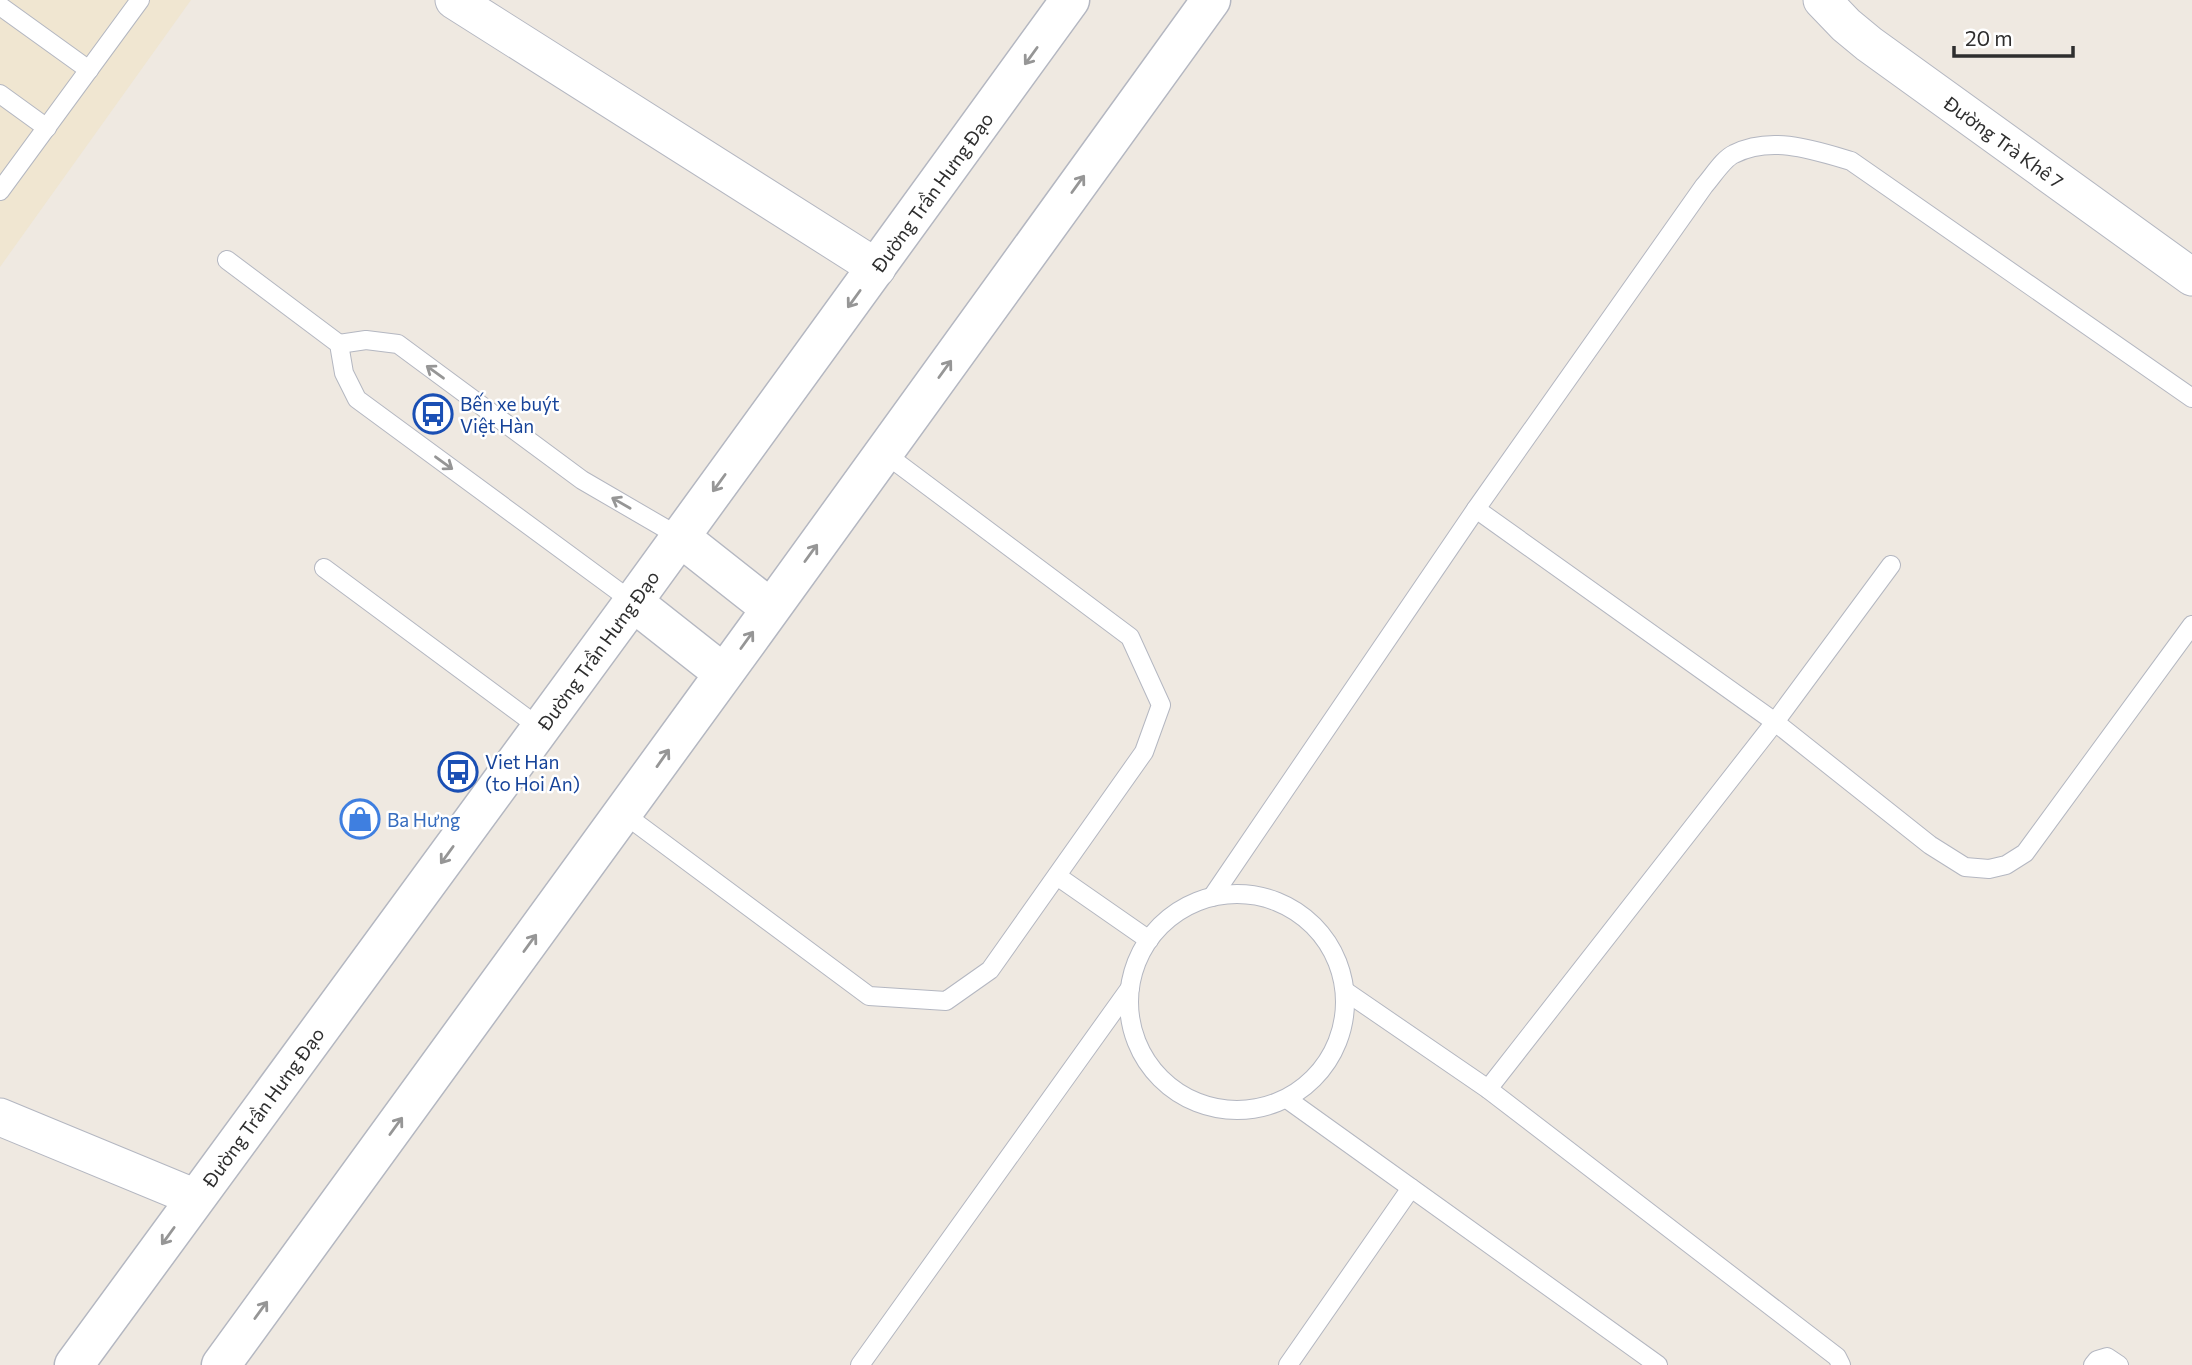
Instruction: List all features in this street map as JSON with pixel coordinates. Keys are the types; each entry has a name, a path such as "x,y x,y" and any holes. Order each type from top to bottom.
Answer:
{"main road":[{"name":"Đường Trần Hưng Đạo","path":"74,1365 1070,0"},
{"path":"221,1365 624,814 723,673 1211,0"},
{"path":"680,537 770,608"},
{"path":"633,602 723,673"}],"street":[{"path":"454,0 877,268"},
{"name":"Đường Trà Khê 7","path":"1822,0 1869,44 2192,277"},
{"path":"0,1117 196,1198"}],"lane":[{"path":"0,191 140,0"},
{"path":"0,6 89,70"},
{"path":"0,94 47,128"},
{"path":"1212,897 1476,509 1704,186 1732,154 1766,144 1807,148 1851,161 2192,398"},
{"path":"227,260 339,344 344,373 357,399 633,602"},
{"path":"339,344 366,340 398,344 582,480 680,537"},
{"path":"624,814 869,996 946,1001 990,970 1144,752 1161,705 1130,637 884,453"},
{"path":"1476,509 1775,722 1930,845 1965,867 1989,869 2006,865 2025,853 2192,625"},
{"path":"1488,1089 1775,722 1891,565"},
{"path":"324,568 540,729"},
{"path":"1056,876 1149,940"},
{"path":"1238,894 1264,898 1289,908 1310,923 1327,942 1339,966 1345,991 1345,1017 1338,1042 1326,1065 1308,1085 1287,1099 1262,1108 1236,1110 1210,1107 1186,1098 1165,1082 1147,1063 1136,1040 1130,1014 1130,988 1136,963 1149,940 1166,921 1188,906 1212,897 1238,894"},
{"path":"861,1365 1130,988"},
{"path":"1345,991 1488,1089 1837,1357 1841,1365"},
{"path":"1287,1099 1658,1365"},
{"path":"1288,1365 1411,1188"},
{"path":"2092,1365 2107,1357 2119,1365"}],"shaded area":[{"path":"0,0 191,0 0,267"}],"place":[{"name":"Bến xe buýt Việt Hàn","path":"433,414"},
{"name":"Viet Han (to Hoi An)","path":"458,772"},
{"name":"Ba Hưng","path":"360,819"}]}
